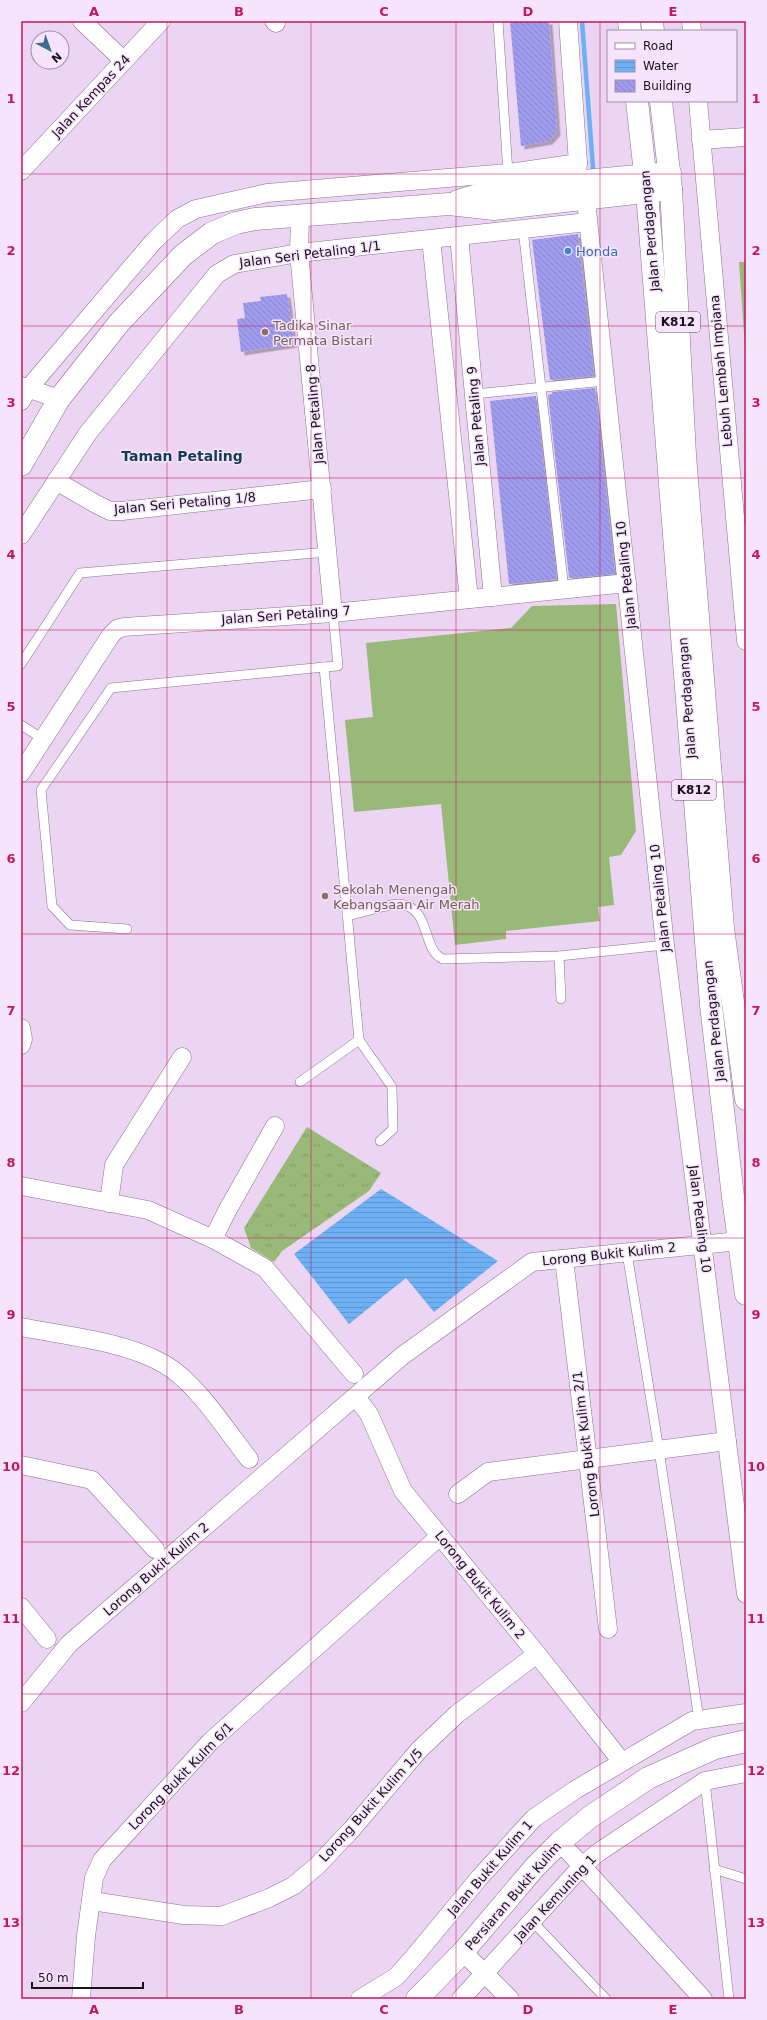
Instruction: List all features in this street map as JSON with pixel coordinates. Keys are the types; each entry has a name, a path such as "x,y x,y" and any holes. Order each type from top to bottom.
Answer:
{"main road":[{"name":"Jalan Perdagangan","path":"637,102 646,183 711,1005 746,1294"},
{"name":"Jalan Perdagangan","path":"661,102 671,181 685,455 722,928 746,1099"},
{"path":"21,465 59,399 118,323 188,250 212,233 236,223 255,219 449,204 494,209 580,182 646,183 671,181"},
{"name":"Persiaran Bukit Kulim","path":"417,1999 463,1952 535,1867 560,1842 590,1817 648,1778 715,1748 746,1741"}],"street":[{"path":"82,21 124,61"},
{"name":"Jalan Kempas 24","path":"21,171 161,21"},
{"name":"Jalan Petaling 10","path":"568,21 580,182 588,222 665,945 746,1594"},
{"name":"Lebuh Lembah Impiana","path":"698,102 741,553 746,641"},
{"path":"701,140 746,137"},
{"path":"59,399 23,392 153,242 177,219 196,209 267,193 508,173 580,182"},
{"name":"Jalan Petaling 8","path":"300,216 300,253 333,613"},
{"name":"Jalan Seri Petaling 1/1","path":"21,535 88,433 217,274 234,264 300,253 588,222"},
{"name":"Jalan Petaling 9","path":"459,236 493,597"},
{"path":"431,240 469,599"},
{"name":"Jalan Seri Petaling 1/8","path":"56,481 96,504 110,510 122,511 322,489"},
{"name":"Jalan Seri Petaling 7","path":"21,772 110,635 117,629 124,627 333,613 627,584"},
{"path":"21,1028 23,1039 21,1045"},
{"path":"109,1203 114,1165 182,1057"},
{"path":"213,1239 226,1210 275,1126"},
{"path":"21,1186 148,1210 213,1239 265,1268 354,1374"},
{"name":"Lorong Bukit Kulim 2","path":"21,1703 69,1644 402,1356 532,1262 739,1241"},
{"name":"Lorong Bukit Kulim 2/1","path":"564,1259 608,1629"},
{"path":"21,1327 128,1348 165,1364 194,1389 249,1459"},
{"name":"Lorong Bukit Kulim 2","path":"356,1396 369,1414 403,1491 537,1654 622,1762"},
{"path":"458,1494 488,1472 727,1441"},
{"path":"21,1465 92,1480 155,1549"},
{"name":"Lorong Bukit Kulm 6/1","path":"81,1999 86,1936 94,1878 102,1860 210,1742 440,1536"},
{"path":"21,1607 47,1639"},
{"name":"Lorong Bukit Kulim 1/5","path":"92,1901 184,1915 222,1916 268,1898 293,1886 317,1866 352,1829 425,1745 457,1714 537,1654"},
{"name":"Jalan Bukit Kulim 1","path":"360,1999 396,1976 409,1963 480,1877 534,1818 575,1790 692,1721 746,1713"},
{"name":"Jalan Kemuning 1","path":"461,1999 533,1922 582,1866 605,1847 705,1781 746,1773"},
{"path":"560,1842 703,1999"},
{"path":"463,1952 510,1999"}],"lane":[{"path":"498,21 508,173"},
{"path":"522,229 564,590"},
{"path":"474,394 605,381"},
{"path":"21,664 80,573 328,552"},
{"path":"127,929 70,925 52,906 41,790 111,688 338,666 333,613"},
{"path":"324,667 359,1040 392,1087 392,1129 380,1141"},
{"path":"21,725 43,739"},
{"path":"347,916 399,903 412,909 422,919 434,951 438,957 443,959 559,956 665,945"},
{"path":"559,956 561,999"},
{"path":"300,1082 359,1040"},
{"path":"627,1253 699,1720"},
{"path":"705,1781 728,1999"},
{"path":"714,1869 746,1879"},
{"path":"533,1922 606,1999"}],"green space":[{"path":"739,262 746,262 746,362"},
{"path":"616,604 636,831 621,855 609,857 614,905 598,907 600,921 506,931 506,939 455,945 441,804 354,812 345,720 373,717 366,643 511,628 532,606"},
{"path":"307,1127 381,1173 369,1191 282,1251 274,1262 251,1248 244,1228"}],"water":[{"path":"381,1189 498,1261 434,1312 406,1278 349,1324 294,1254"}],"building":[{"path":"510,21 549,21 557,132 549,141 521,146"},
{"path":"578,234 594,376 550,380 532,240"},
{"name":"Tadika Sinar Permata Bistari","path":"287,294 294,344 241,352 237,319 245,318 243,303 261,301 260,297"},
{"path":"595,388 615,574 571,578 569,577 548,395 552,394 552,392"},
{"path":"536,396 557,579 509,584 490,401"}],"waterway":[{"path":"582,21 593,168"}],"place":[{"name":"Honda","path":"568,251"},
{"name":"Tadika Sinar Permata Bistari","path":"265,332"},
{"name":"Sekolah Menengah Kebangsaan Air Merah","path":"325,896"}],"district":[{"name":"Taman Petaling","path":"182,456"}]}
